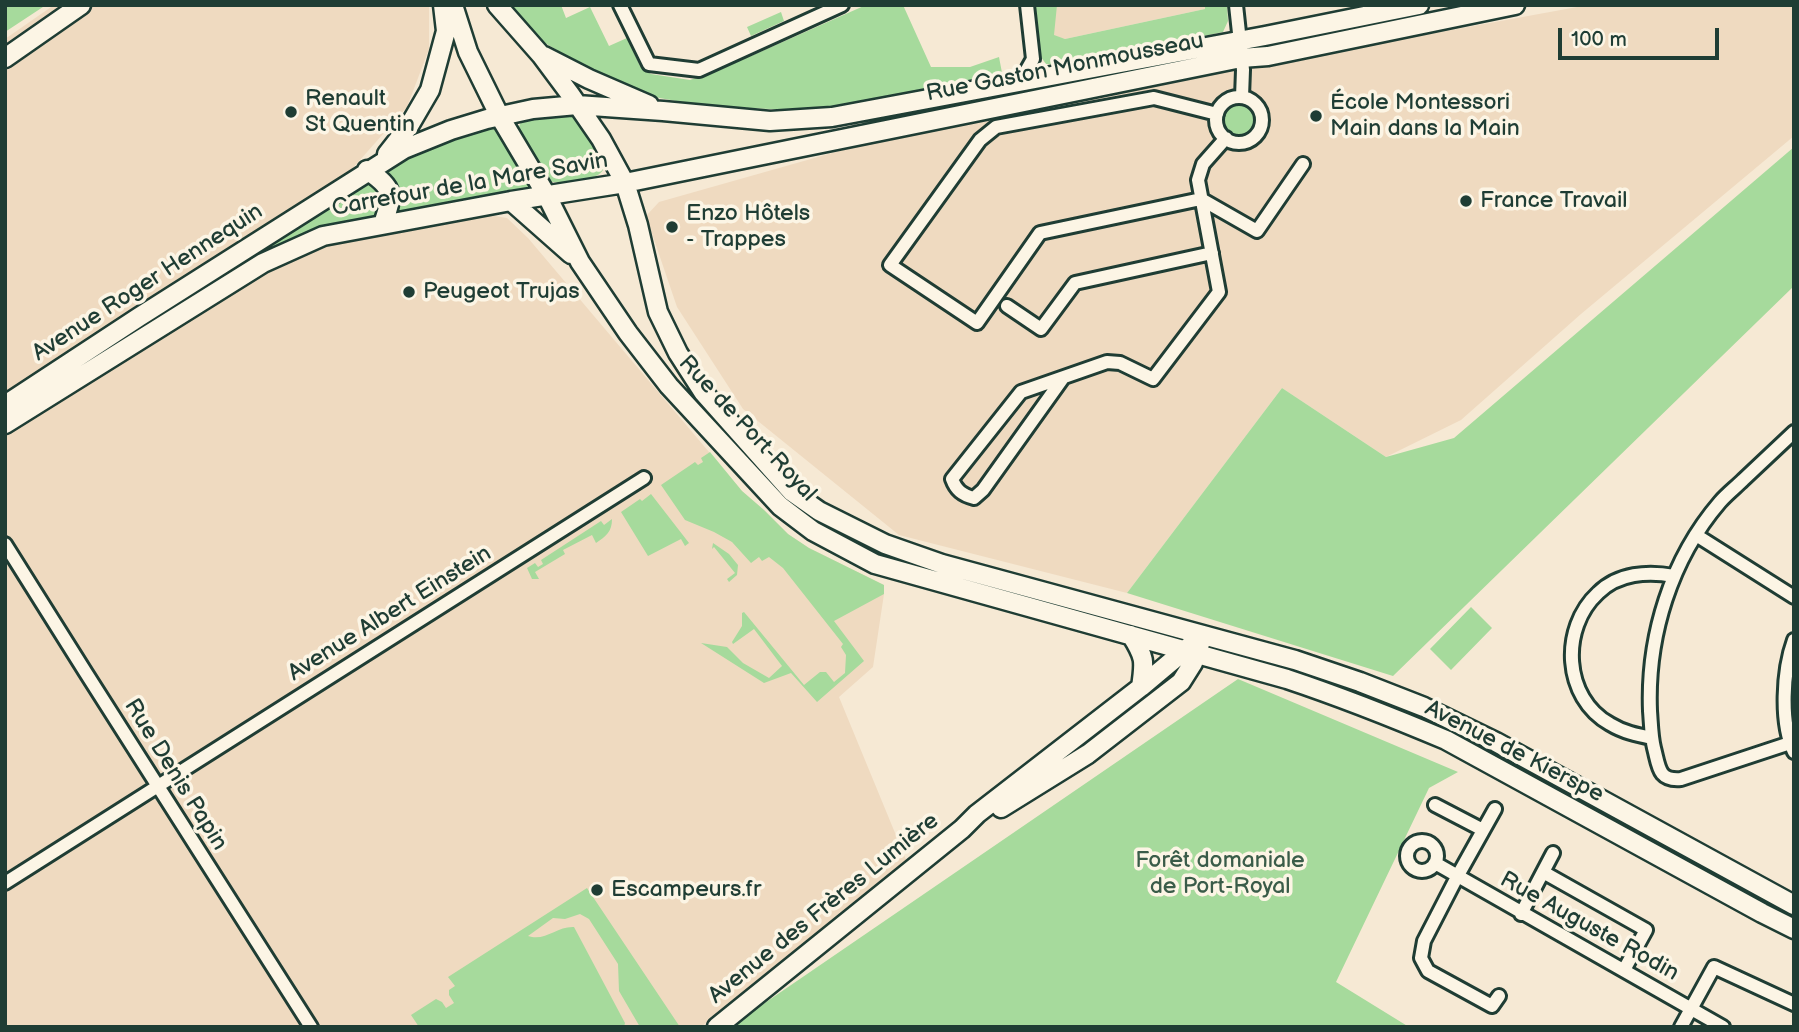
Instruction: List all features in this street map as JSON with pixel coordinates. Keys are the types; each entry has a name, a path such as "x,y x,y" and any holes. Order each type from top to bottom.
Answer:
{"main road":[{"path":"5,58 81,5"},
{"path":"383,224 391,200 389,190 374,167 409,126 430,90 446,31 443,5"},
{"name":"Rue de Port-Royal","path":"453,5 468,52 500,117 547,196 580,262 628,333 669,386 780,506 813,531 875,564 1191,652"},
{"name":"Rue de Port-Royal","path":"497,5 541,55 577,105 601,139 625,183 638,225 658,312 678,353 702,392 792,492 819,511 885,544 942,564 1204,634"},
{"name":"Rue Gaston Monmousseau","path":"625,183 1241,49 1419,5"},
{"name":"Rue Gaston Monmousseau","path":"663,111 770,121 832,117 1020,82 1241,49 1268,56 1515,5"},
{"path":"541,55 663,111"},
{"name":"Carrefour de la Mare Savin","path":"318,203 404,149 450,130 533,109 577,105 663,111"},
{"name":"Carrefour de la Mare Savin","path":"323,236 625,183"},
{"path":"511,201 580,262"},
{"name":"Avenue Roger Hennequin","path":"5,405 318,203"},
{"name":"Avenue Roger Hennequin","path":"5,424 263,263 323,236"},
{"name":"Avenue des Frères Lumière","path":"962,829 1088,754 1181,682 1191,652 1204,634"},
{"name":"Avenue de Kierspe","path":"1204,634 1295,660 1424,707 1496,742 1794,905"},
{"path":"1131,635 1143,654 1141,687"},
{"name":"Avenue des Frères Lumière","path":"717,1027 977,814 1141,687 1191,652"},
{"name":"Avenue de Kierspe","path":"1191,652 1335,695 1446,740 1794,929"},
{"path":"1181,682 1204,669 1226,662"}],"street":[{"path":"620,5 649,64 699,70 842,5"},
{"path":"1020,82 1033,60 1027,5"},
{"path":"1236,5 1243,70 1242,97"},
{"path":"1033,60 1051,77"},
{"path":"1242,97 1249,99 1260,110 1261,125 1253,138 1233,142 1218,128 1217,114 1223,103 1242,97"},
{"path":"1217,114 1153,98 996,128 980,140 890,265 977,323 1040,233 1201,200 1257,230 1303,164"},
{"path":"1063,378 984,490 974,498 965,496 955,488 952,479 1021,392 1107,362 1120,363 1153,379 1219,292 1198,180 1203,164 1226,138"},
{"path":"1007,306 1041,329 1075,283 1212,253"},
{"path":"1794,432 1720,502 1696,535 1674,576 1660,617 1649,685 1652,738 1664,777 1671,780 1681,779 1792,748 1785,707 1785,673 1794,640"},
{"name":"Avenue Albert Einstein","path":"5,883 644,478"},
{"path":"1696,535 1794,597"},
{"name":"Rue Denis Papin","path":"5,544 311,1027"},
{"path":"1652,738 1608,723 1592,709 1578,690 1572,667 1571,644 1577,624 1599,592 1618,580 1636,575 1657,573 1674,576"},
{"path":"1435,805 1483,830"},
{"path":"1495,809 1424,941 1421,958 1428,971 1492,1006 1499,996"},
{"path":"1521,914 1553,853"},
{"name":"Rue Auguste Rodin","path":"1435,863 1723,1027"},
{"path":"1543,872 1646,930 1624,970"},
{"path":"1681,1027 1714,967 1794,1004"}],"shaded area":[{"path":"54,5 429,5 429,49 407,107 352,169 374,231 482,214 507,218 528,238 742,491 788,534 809,548 884,585 873,667 839,697 907,862 701,1027 5,1027 5,39"},
{"path":"1049,5 1205,5 1205,9 1065,39 1053,36"},
{"path":"1588,5 1794,5 1794,136 1581,314 1461,420 1386,457 1282,388 1127,593 899,535 743,409 677,307 646,216 659,202 892,136"}],"green space":[{"path":"5,5 46,5 5,32"},
{"path":"506,5 561,5 566,18 590,7 609,46 627,38 640,66 651,74 690,80 730,65 730,59 751,56 866,5 903,5 931,67 970,67 999,57 1003,78 814,111 704,106 654,97 585,67 545,43"},
{"path":"1033,5 1057,5 1054,35 1065,39 1205,9 1205,5 1227,5 1228,21 1223,32 1064,65 1046,64 1038,53"},
{"path":"781,12 784,21 751,36 747,27"},
{"path":"1239,102 1252,107 1257,120 1252,133 1239,138 1226,133 1221,120 1226,107"},
{"path":"573,113 582,120 604,160 604,168 599,174 586,180 552,182 539,171 529,155 521,139 519,126 525,118"},
{"path":"497,122 533,188 395,213 378,171 422,148"},
{"path":"1794,147 1794,286 1393,676 1127,593 1282,388 1386,457 1454,438"},
{"path":"362,180 379,185 384,210 316,233 5,419 5,407"},
{"path":"710,452 742,491 788,534 809,548 884,585 884,594 834,621 864,661 817,702 791,673 764,683 701,643 727,647 743,663 769,678 782,666 754,629 733,644 732,642 742,626 744,612 804,685 820,672 826,672 834,682 845,673 846,655 841,647 843,644 783,568 769,557 762,561 759,557 751,563 732,542 685,520 661,485 695,462 698,465 703,462 701,458"},
{"path":"651,494 689,543 685,546 681,539 648,556 621,512"},
{"path":"612,519 610,530 603,538 596,543 592,535 563,550 565,554 535,572 539,579 532,579 527,568 535,563 538,567 543,564 541,560 601,521 604,525"},
{"path":"713,543 729,554 738,565 737,575 729,582 727,579 735,573 714,547 712,549"},
{"path":"1471,607 1492,628 1451,670 1430,649"},
{"name":"Forêt domaniale de Port-Royal","path":"1238,679 1458,772 1429,788 1336,982 1409,1027 734,1027 756,1009"},
{"path":"587,888 680,1027 640,1027 619,991 618,964 589,919 580,914 565,919 553,918 528,936 546,936 574,927 625,1023 624,1027 419,1027 411,1015 436,999 446,1008 454,1003 449,990 455,986 448,977"}],"place":[{"name":"Renault St Quentin","path":"291,112"},
{"name":"École Montessori Main dans la Main","path":"1316,116"},
{"name":"France Travail","path":"1466,201"},
{"name":"Enzo Hôtels - Trappes","path":"672,227"},
{"name":"Peugeot Trujas","path":"409,292"},
{"name":"Escampeurs.fr","path":"597,890"}]}
